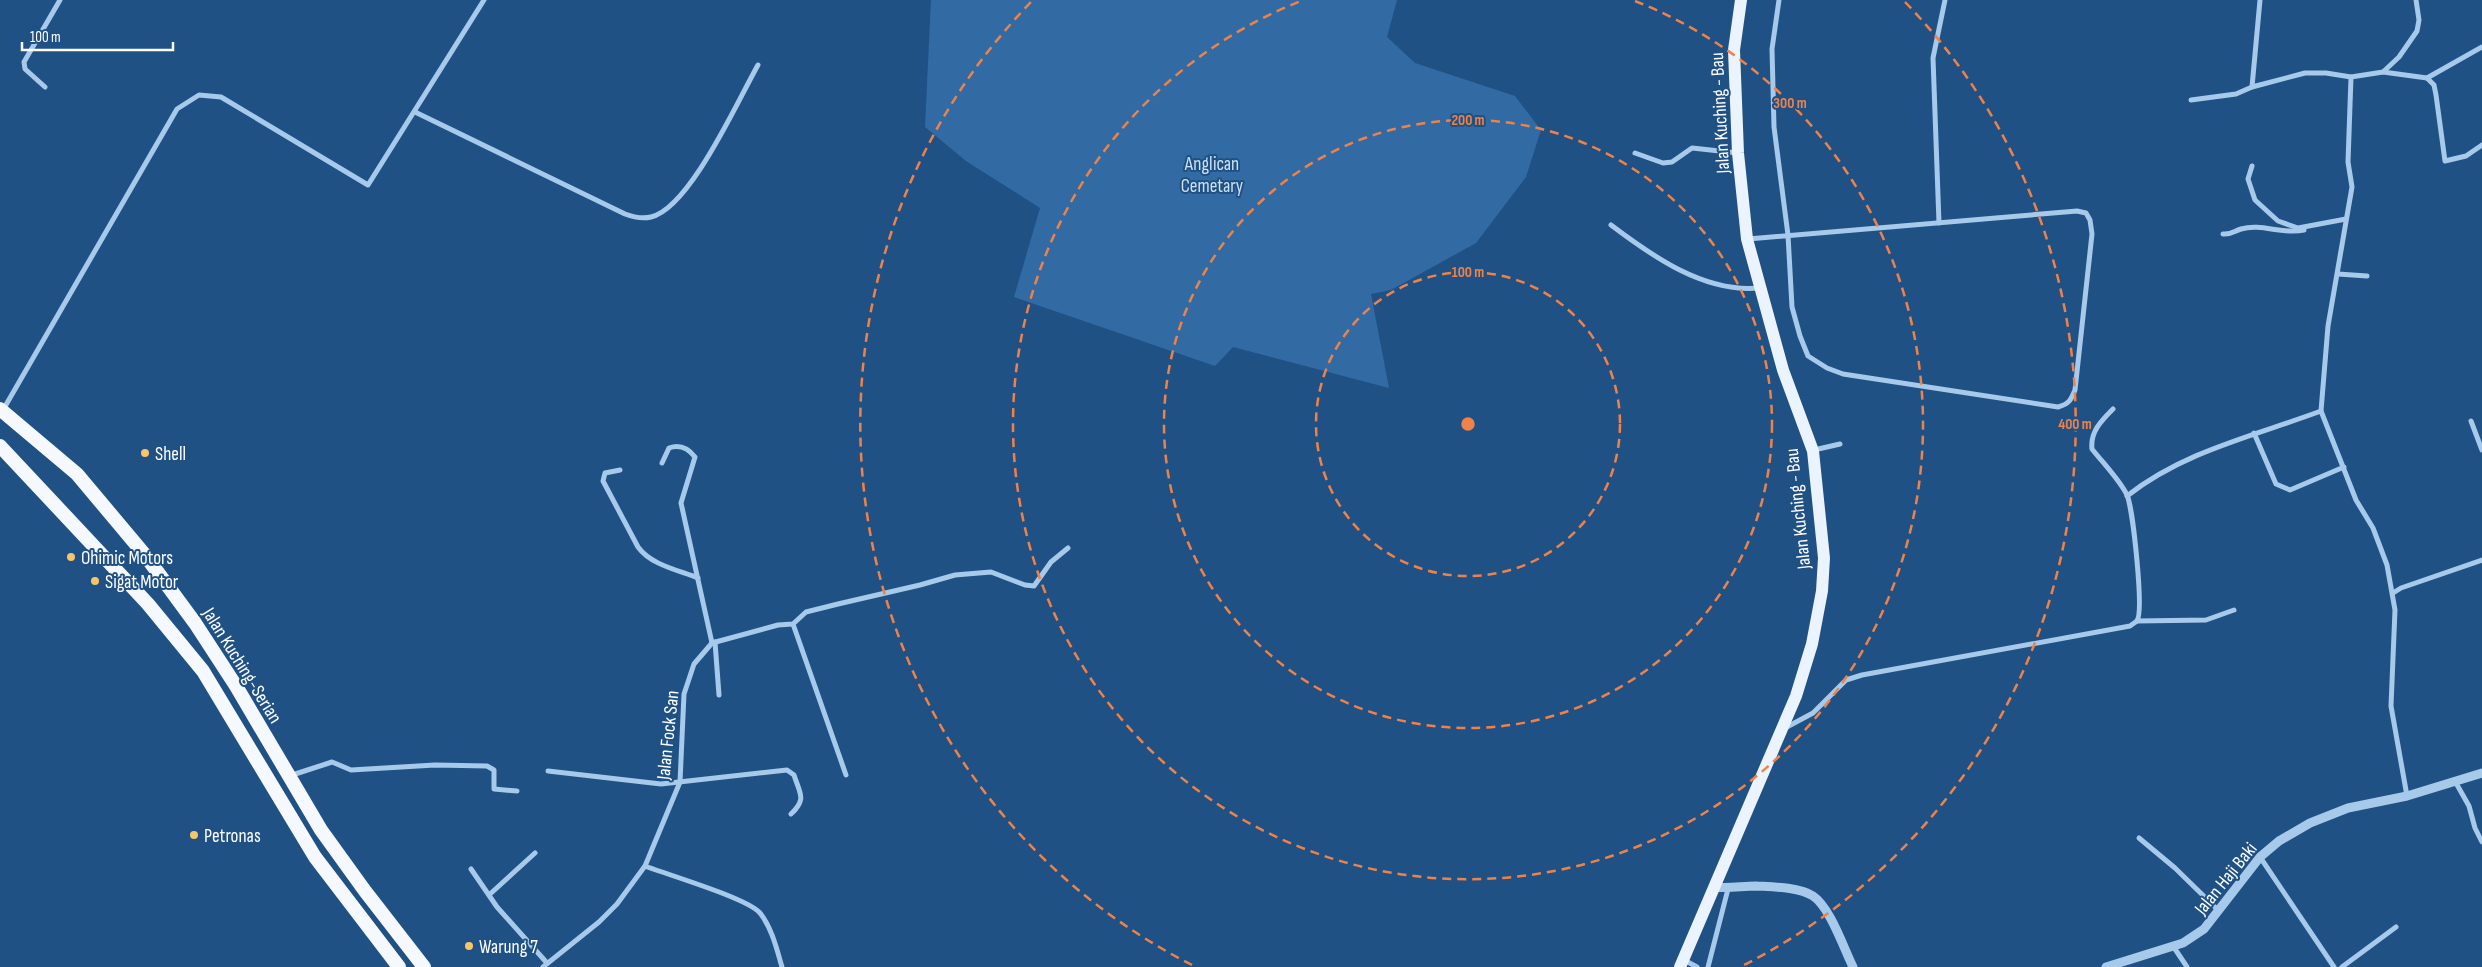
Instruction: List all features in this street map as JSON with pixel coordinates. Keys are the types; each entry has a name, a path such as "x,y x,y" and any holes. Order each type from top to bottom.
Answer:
{"highway":[{"name":"Jalan Kuching-Serian","path":"1,410 77,474 145,556 195,623 236,686 288,777 344,863 424,967"},
{"name":"Jalan Kuching-Serian","path":"0,446 148,604 203,671 315,857 399,967"}],"main road":[{"name":"Jalan Kuching - Bau","path":"1682,963 1796,696 1812,644 1822,591 1824,558 1813,451 1783,370 1747,239 1738,153 1734,50 1741,0"}],"street":[{"path":"44,87 25,69 24,62 60,0"},
{"path":"1,410 177,109 199,95 222,97 368,185 484,0"},
{"path":"1747,239 1788,236 2077,211 2086,213 2092,234 2076,390 2067,405 2058,407 1843,374 1826,368 1808,356 1792,307 1788,236 1774,127 1772,49 1779,0"},
{"path":"1939,223 1933,58 1946,0"},
{"path":"2252,87 2260,0"},
{"path":"2383,72 2399,56 2417,31 2420,20 2416,0"},
{"path":"2192,100 2236,94 2252,87 2305,73 2326,73 2351,77 2383,72 2427,78 2482,47"},
{"path":"415,112 625,214 637,218 652,217 669,208 696,177 758,65"},
{"path":"2351,77 2348,162 2352,187 2328,326 2320,411 2344,466 2356,500 2373,528 2387,565 2393,593 2395,632 2391,706 2407,796"},
{"path":"2427,78 2434,85 2436,94 2445,161 2466,156 2482,145"},
{"path":"1635,153 1663,163 1672,162 1692,148 1738,153"},
{"path":"2252,166 2248,179 2250,188 2255,200 2263,210 2278,221 2298,228 2318,226"},
{"path":"2223,234 2229,235 2240,229 2257,228 2286,233 2346,219"},
{"path":"1611,225 1634,242 1684,272 1730,287 1760,288"},
{"path":"2338,274 2367,276"},
{"path":"2113,409 2099,423 2091,440 2092,449 2127,496 2141,605 2137,621"},
{"path":"2127,496 2150,478 2178,463 2254,433 2320,411"},
{"path":"2471,421 2482,450"},
{"path":"2254,433 2276,484 2283,488 2290,490 2344,466"},
{"path":"1813,451 1840,444"},
{"path":"662,462 669,448 677,445 689,450 695,457 681,503 714,642 719,695"},
{"path":"620,470 605,473 602,480 642,554 657,563 698,578"},
{"path":"714,642 778,625 793,624 806,612 955,575 991,572 1025,585 1034,586 1051,562 1068,548"},
{"path":"2393,593 2401,588 2482,560"},
{"path":"1782,729 1813,713 1846,680 2006,647 2130,626 2137,621 2206,620 2234,610"},
{"path":"793,624 846,775"},
{"name":"Jalan Fock San","path":"545,965 599,922 617,904 645,866 680,782 684,694 694,664 714,642"},
{"path":"288,777 332,762 351,770 435,765 487,766 494,770 494,789 517,792"},
{"path":"548,771 661,784 791,772 802,799 802,804 791,814"},
{"name":"Jalan Haji Baki","path":"2106,967 2183,943 2204,929 2260,858 2279,841 2310,823 2348,808 2407,796 2456,783 2482,773"},
{"path":"2456,783 2469,806 2475,828 2482,842"},
{"path":"2139,838 2175,868 2219,911"},
{"path":"488,895 535,853"},
{"path":"2260,858 2334,967"},
{"path":"645,866 730,896 753,907 767,924 782,967"},
{"path":"471,869 497,908 545,965"},
{"path":"1714,887 1728,889 1756,886 1794,890 1813,896 1824,908 1853,967"},
{"path":"1708,967 1728,889"},
{"path":"2342,967 2396,927"},
{"path":"2174,946 2187,967"},
{"path":"1682,963 1697,967"}],"green space":[{"name":"Anglican Cemetary","path":"931,0 1397,0 1387,37 1415,63 1515,96 1541,130 1526,177 1476,243 1391,290 1371,294 1389,388 1233,347 1215,366 1014,297 1040,208 966,161 925,127"}],"place":[{"name":"Shell","path":"145,453"},
{"name":"Ohimic Motors","path":"71,557"},
{"name":"Sigat Motor","path":"95,581"},
{"name":"Petronas","path":"194,835"},
{"name":"Warung 7","path":"469,946"}]}
